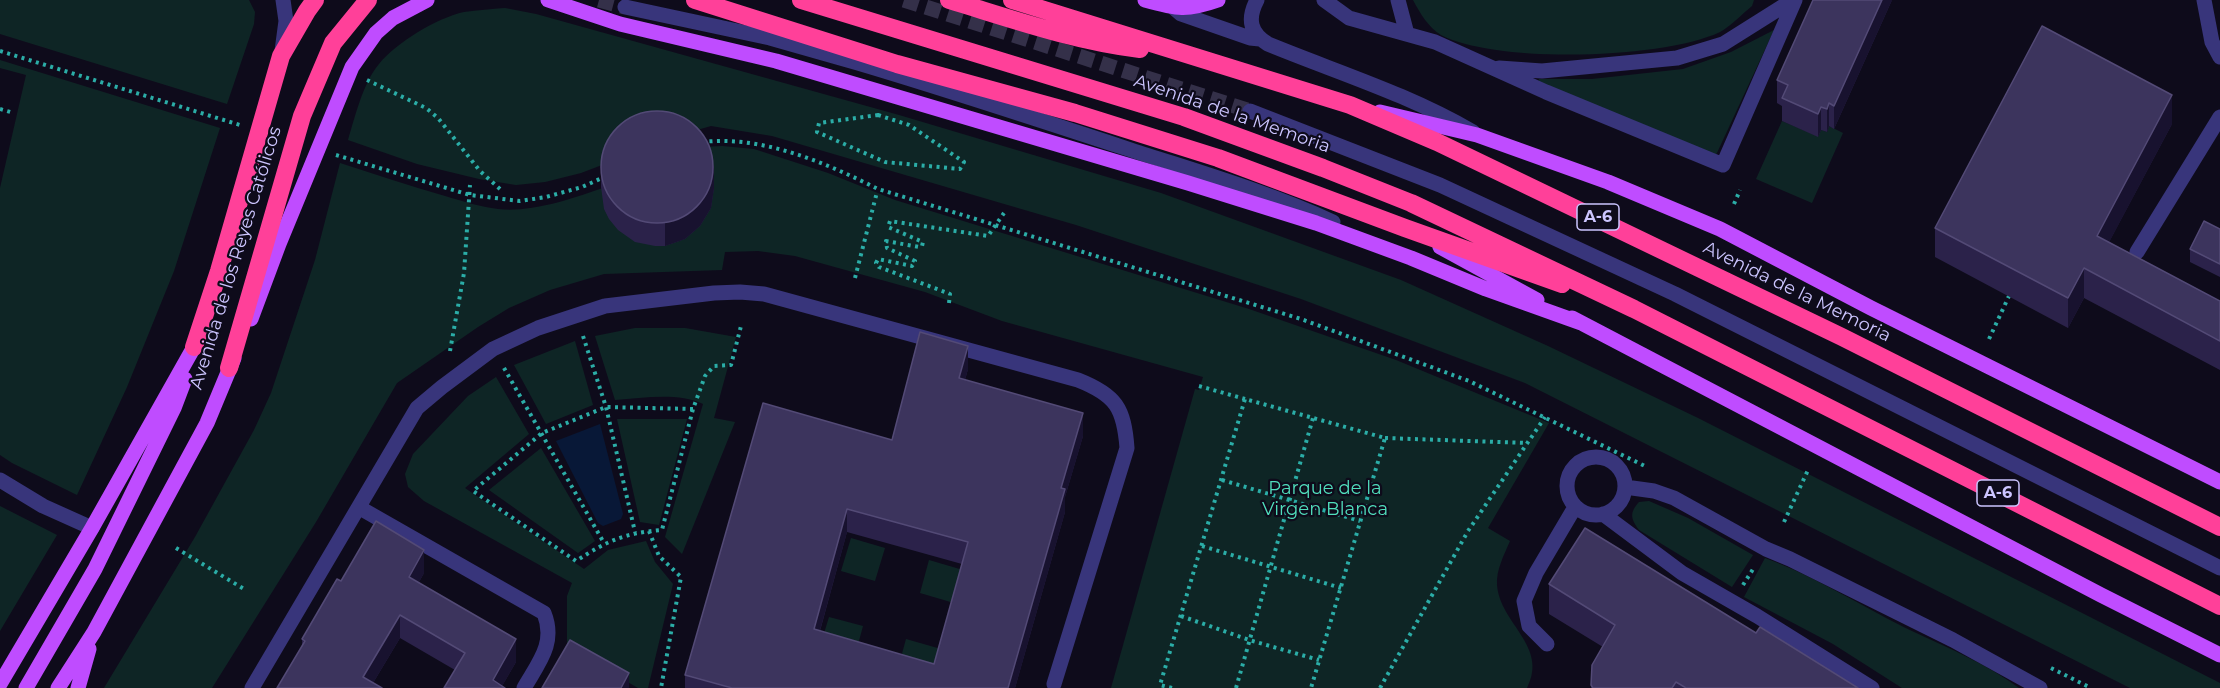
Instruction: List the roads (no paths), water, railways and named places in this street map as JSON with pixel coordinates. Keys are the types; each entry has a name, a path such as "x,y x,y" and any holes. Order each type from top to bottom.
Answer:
{"highway":[{"name":"Avenida de los Reyes Católicos","path":"194,347 219,271 281,56 315,0"},
{"name":"Avenida de los Reyes Católicos","path":"229,368 302,116 333,43 368,0"},
{"name":"Avenida de la Memoria","path":"695,0 897,64 1075,114 1218,158 1405,228 1634,309"},
{"name":"Avenida de la Memoria","path":"801,0 1185,117 1411,203 1634,309 2220,606"},
{"path":"949,0 1097,43 1186,55"},
{"name":"Avenida de la Memoria","path":"1012,0 1350,105 1437,142 1643,239 2220,527"}],"main road":[{"path":"229,368 248,329 279,244 352,67 376,33 393,18 427,0"},
{"path":"548,0 620,24 776,61 1188,183 1316,224 1581,323"},
{"path":"1145,0 1174,8 1191,8 1218,0"},
{"name":"Avenida de la Memoria","path":"1350,105 1477,135 1608,182 1720,229 1871,308 2220,482"},
{"name":"Avenida de la Memoria","path":"1405,228 1581,323 2220,655"},
{"path":"0,684 92,528 194,347"},
{"name":"Avenida de los Reyes Católicos","path":"26,688 95,569 174,408 194,347"},
{"name":"Avenida de los Reyes Católicos","path":"57,688 94,632 207,423 229,368"},
{"path":"78,688 94,632"}],"street":[{"path":"281,56 286,21 283,0"},
{"path":"1257,0 1251,16 1251,26 1260,39"},
{"path":"1324,0 1349,18 1435,42 1546,92 1723,165 1794,0"},
{"path":"1398,0 1407,34"},
{"path":"1490,67 1542,70 1677,58 1723,44 1794,0"},
{"path":"2204,0 2212,42 2220,57"},
{"path":"624,6 770,38 963,94 1230,183 1326,219 1411,258"},
{"name":"Avenida de la Memoria","path":"1174,8 1191,17 1250,38 1260,39 1275,47 1382,88 1448,117 1477,135"},
{"path":"858,63 897,64"},
{"path":"1250,111 1440,185 1676,294 2220,568"},
{"path":"2137,252 2220,117"},
{"path":"252,688 417,408 442,387 493,349 538,328 605,306 741,292 764,294 1078,380 1099,389 1116,404 1125,422 1127,448 1054,684"},
{"path":"1604,458 1620,469 1625,487 1623,498 1616,507 1596,516 1584,513 1575,507 1570,499 1567,480 1577,464 1585,459 1604,458"},
{"path":"0,480 43,506 92,528"},
{"path":"1625,487 1654,491 1674,498 1766,549 1953,640 2040,688"},
{"path":"360,507 544,613 549,624 549,638 545,652 524,688"},
{"path":"1547,644 1530,626 1524,601 1536,573 1575,507"},
{"path":"1603,514 1682,573 1872,688"}],"water":[{"path":"600,424 623,514 621,519 603,526 598,523 556,441"}],"tunnel":[{"path":"599,0 625,7"},
{"path":"904,0 1250,111"}],"park label":[{"name":"Parque de la Virgen Blanca","path":"1325,499"}]}
